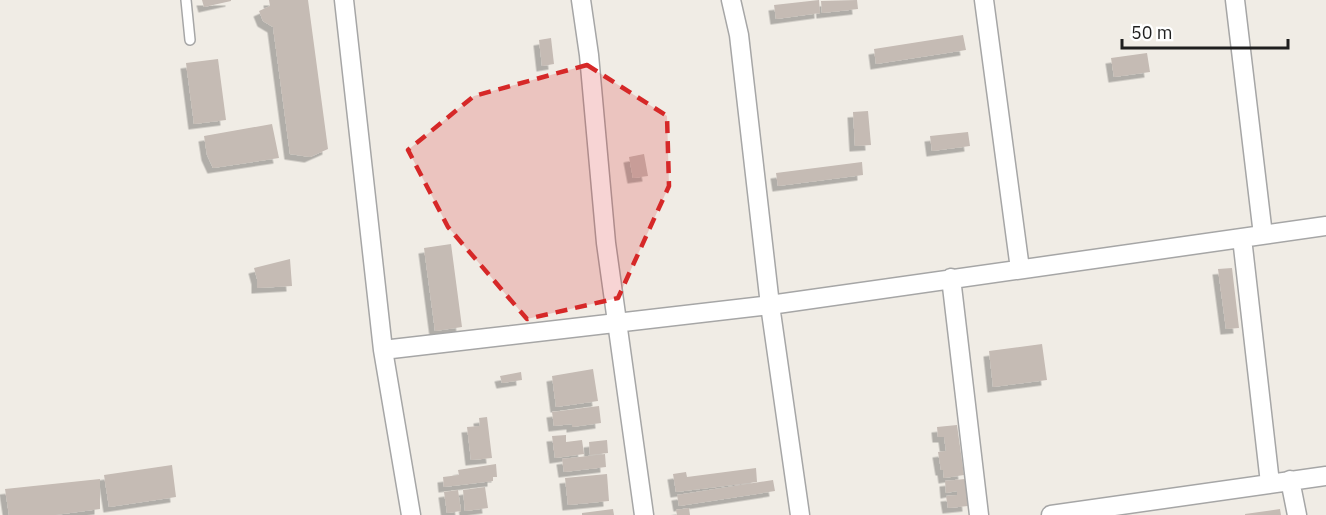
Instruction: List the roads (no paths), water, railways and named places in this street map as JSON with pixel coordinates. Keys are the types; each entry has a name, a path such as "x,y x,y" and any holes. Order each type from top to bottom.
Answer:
{"street":[{"path":"344,0 383,350 411,515"},
{"path":"581,0 589,55 606,243 644,515"},
{"path":"731,0 739,35 770,305 801,515"},
{"path":"984,0 1020,269"},
{"path":"1235,0 1263,235"},
{"path":"383,350 770,305 1326,226"},
{"path":"1242,238 1270,483"},
{"path":"951,278 979,515"},
{"path":"1051,515 1326,476"},
{"path":"1290,480 1297,515"},
{"path":"1136,515 1157,499"}],"lane":[{"path":"186,0 190,40"}]}
